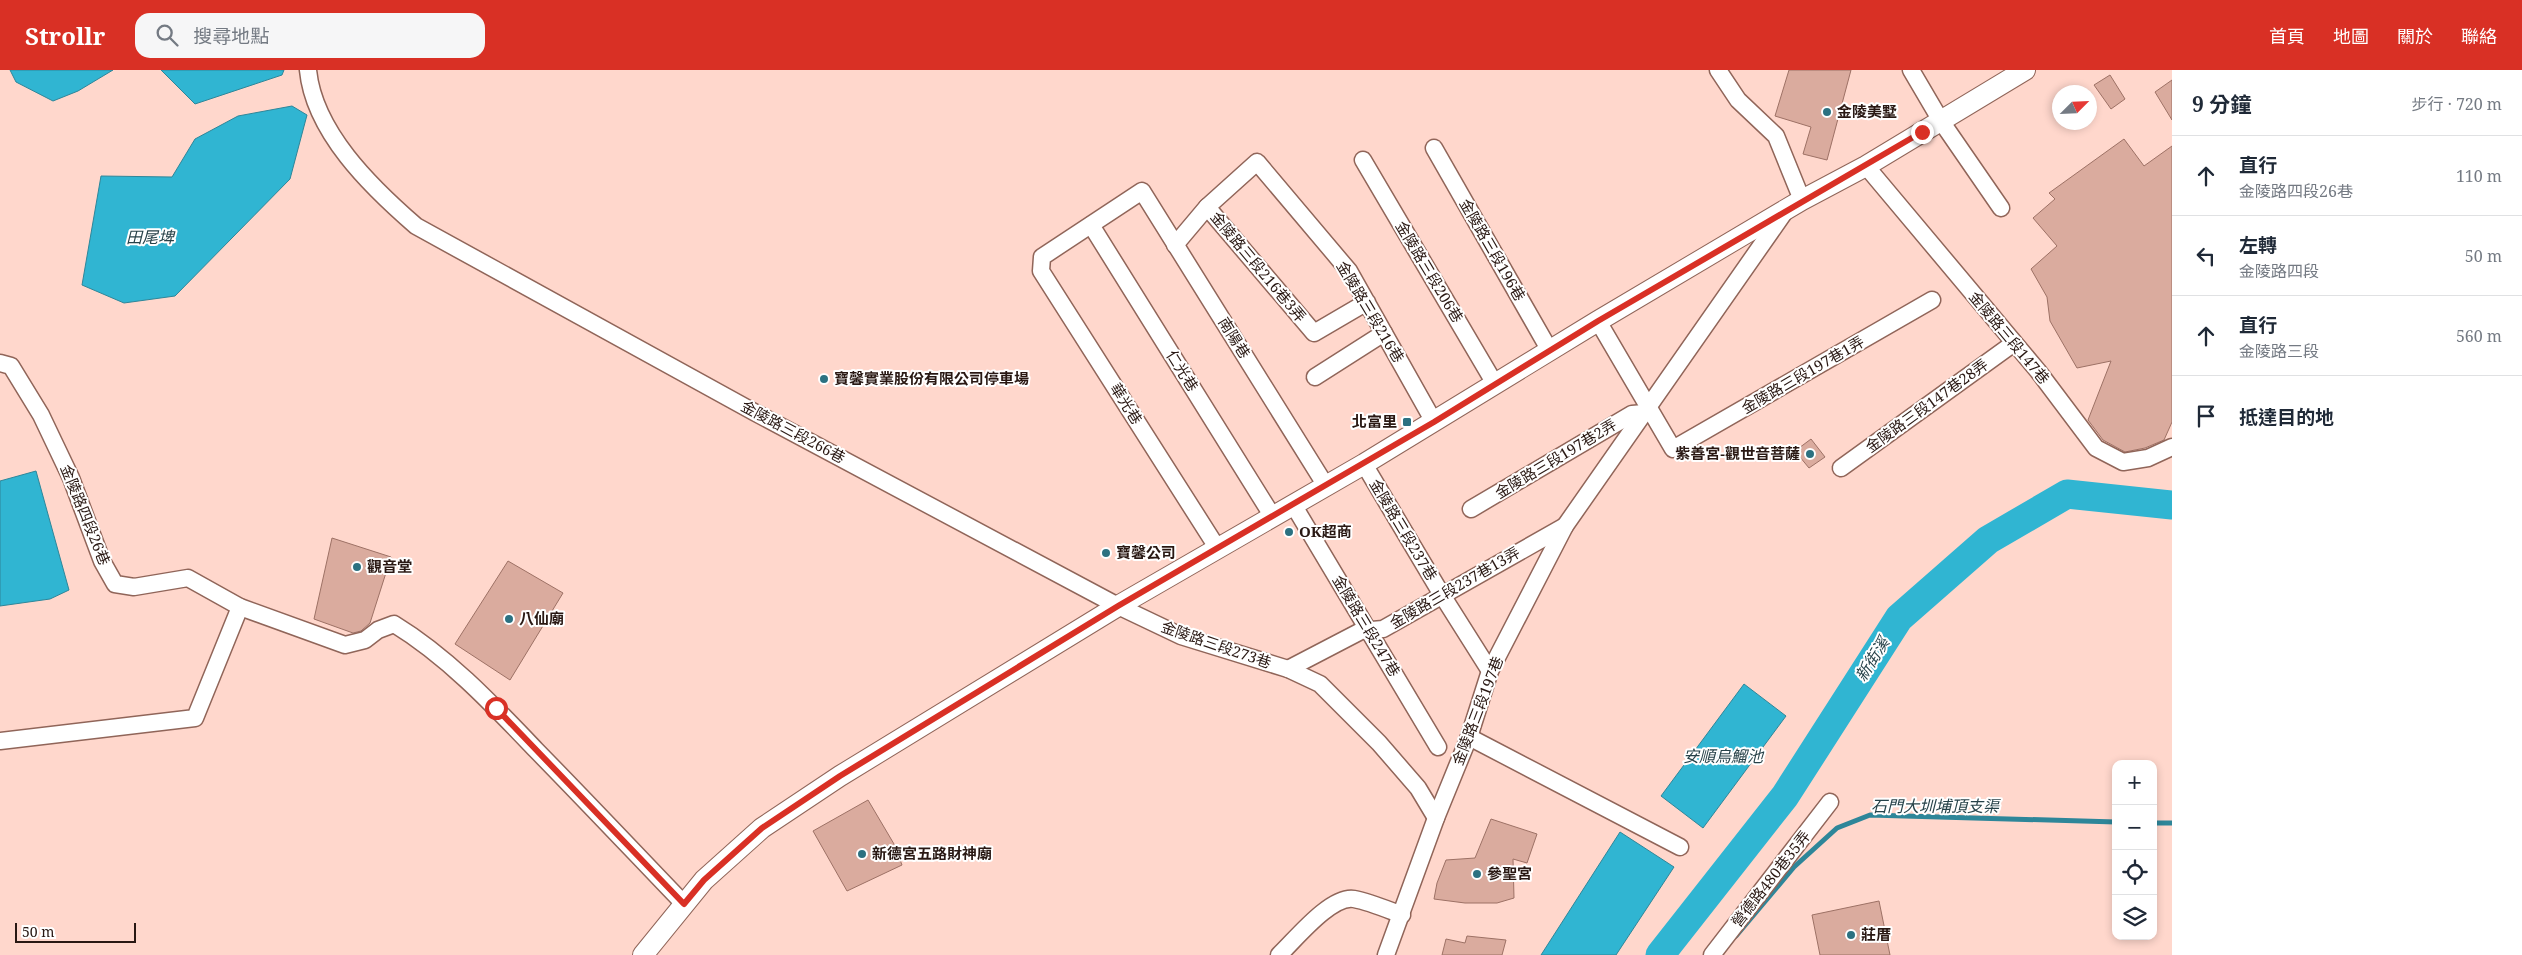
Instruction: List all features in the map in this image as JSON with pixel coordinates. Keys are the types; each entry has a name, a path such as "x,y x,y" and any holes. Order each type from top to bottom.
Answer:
{"main road":[{"path":"643,955 704,880 762,828 840,776 1118,606 1294,506 1598,321 1795,204 1866,166 2025,70"}],"street":[{"name":"金陵路三段266巷","path":"308,70 309,84 326,128 380,195 416,226 1118,606"},
{"path":"1718,70 1738,100 1776,136 1795,204"},
{"path":"1911,70 1941,120 2001,208"},
{"name":"金陵路三段196巷","path":"1434,148 1550,351"},
{"name":"金陵路三段206巷","path":"1362,160 1495,384"},
{"name":"金陵路三段216巷3弄","path":"1258,162 1207,207 1314,332 1367,302"},
{"name":"金陵路三段216巷","path":"1258,162 1350,271 1434,422"},
{"name":"金陵路三段147巷","path":"1866,166 2038,371 2096,448 2123,462 2148,458 2172,447"},
{"name":"南陽巷","path":"1091,225 1142,191 1326,486"},
{"name":"金陵路三段197巷","path":"1386,955 1436,818 1469,737 1490,671 1565,526 1646,410 1795,204"},
{"path":"1175,245 1207,207"},
{"name":"華光巷","path":"1091,225 1042,257 1041,272 1218,549"},
{"name":"仁光巷","path":"1091,225 1273,517"},
{"name":"金陵路三段197巷1弄","path":"1646,410 1673,449 1932,300"},
{"path":"1598,321 1646,410"},
{"path":"1316,377 1384,334"},
{"name":"金陵路三段147巷28弄","path":"1841,468 2014,343"},
{"name":"金陵路四段26巷","path":"0,362 11,366 41,415 71,478 102,561 115,584 134,587 188,578 240,607 345,645 366,640 378,630 394,624 449,664 496,708 684,904"},
{"name":"金陵路三段197巷2弄","path":"1471,509 1632,414 1646,410"},
{"name":"金陵路三段237巷","path":"1364,464 1490,671"},
{"name":"金陵路三段247巷","path":"1294,506 1438,747"},
{"name":"金陵路三段237巷13弄","path":"1288,669 1361,631 1383,629 1565,526"},
{"name":"金陵路三段273巷","path":"1118,606 1181,636 1288,669 1320,684 1379,743 1418,788 1436,818"},
{"path":"0,741 195,718 240,607"},
{"path":"1469,737 1680,847"},
{"name":"營德路480巷35弄","path":"1712,955 1830,802"},
{"path":"1279,955 1327,909 1344,899 1353,899 1402,915"}],"water":[{"path":"10,70 113,70 78,91 53,101 16,82"},
{"path":"161,70 284,70 282,75 195,104"},
{"name":"田尾埤","path":"292,106 307,115 290,179 175,296 124,303 82,285 101,176 172,177 195,139 238,116"},
{"path":"36,471 69,590 50,599 0,606 0,481"},
{"name":"安順烏鰡池","path":"1744,684 1786,716 1703,828 1661,796"},
{"path":"1620,832 1674,867 1616,955 1541,955"}],"building":[{"path":"1789,70 1851,70 1827,160 1803,154 1811,127 1775,116"},
{"path":"2110,75 2125,99 2111,109 2097,89 2097,85 2094,85"},
{"path":"2172,80 2172,120 2155,92"},
{"path":"2124,139 2144,166 2172,146 2172,422 2164,440 2145,448 2125,452 2103,440 2088,420 2111,361 2077,368 2050,321 2047,297 2031,269 2057,246 2033,218 2055,199 2049,193"},
{"name":"紫善宮-觀世音菩薩","path":"1811,439 1825,457 1809,468 1795,451"},
{"path":"332,538 391,557 370,623 361,631 353,633 314,619"},
{"name":"八仙廟","path":"508,561 563,593 510,680 455,644"},
{"name":"新德宮五路財神廟","path":"868,800 894,844 902,865 847,891 813,831"},
{"name":"參聖宮","path":"1491,819 1537,834 1527,863 1513,859 1514,898 1497,903 1465,903 1434,899 1437,883 1446,860 1475,858"},
{"name":"莊厝","path":"1879,901 1890,955 1820,955 1812,915"},
{"path":"1467,936 1506,940 1502,955 1442,955 1446,939 1465,943"}],"waterway":[{"name":"新街溪","path":"1660,955 1785,796 1899,618 1988,540 2067,494 2172,505"},
{"name":"石門大圳埔頂支渠","path":"1736,936 1794,867 1837,828 1870,815 2112,822"},
{"name":"石門大圳埔頂支渠","path":"2157,823 2172,823"}],"place":[{"name":"金陵美墅","path":"1827,112"},
{"name":"寶馨實業股份有限公司停車場","path":"824,379"},
{"name":"北富里","path":"1407,422"},
{"name":"紫善宮-觀世音菩薩","path":"1810,454"},
{"name":"OK超商","path":"1289,532"},
{"name":"寶馨公司","path":"1106,553"},
{"name":"觀音堂","path":"357,567"},
{"name":"八仙廟","path":"509,619"},
{"name":"新德宮五路財神廟","path":"862,854"},
{"name":"參聖宮","path":"1477,874"},
{"name":"莊厝","path":"1851,935"}],"route":[{"path":"496,708 684,904 704,880 762,828 840,776 1118,606 1294,506 1598,321 1802,200 1866,166 1922,132"}]}
